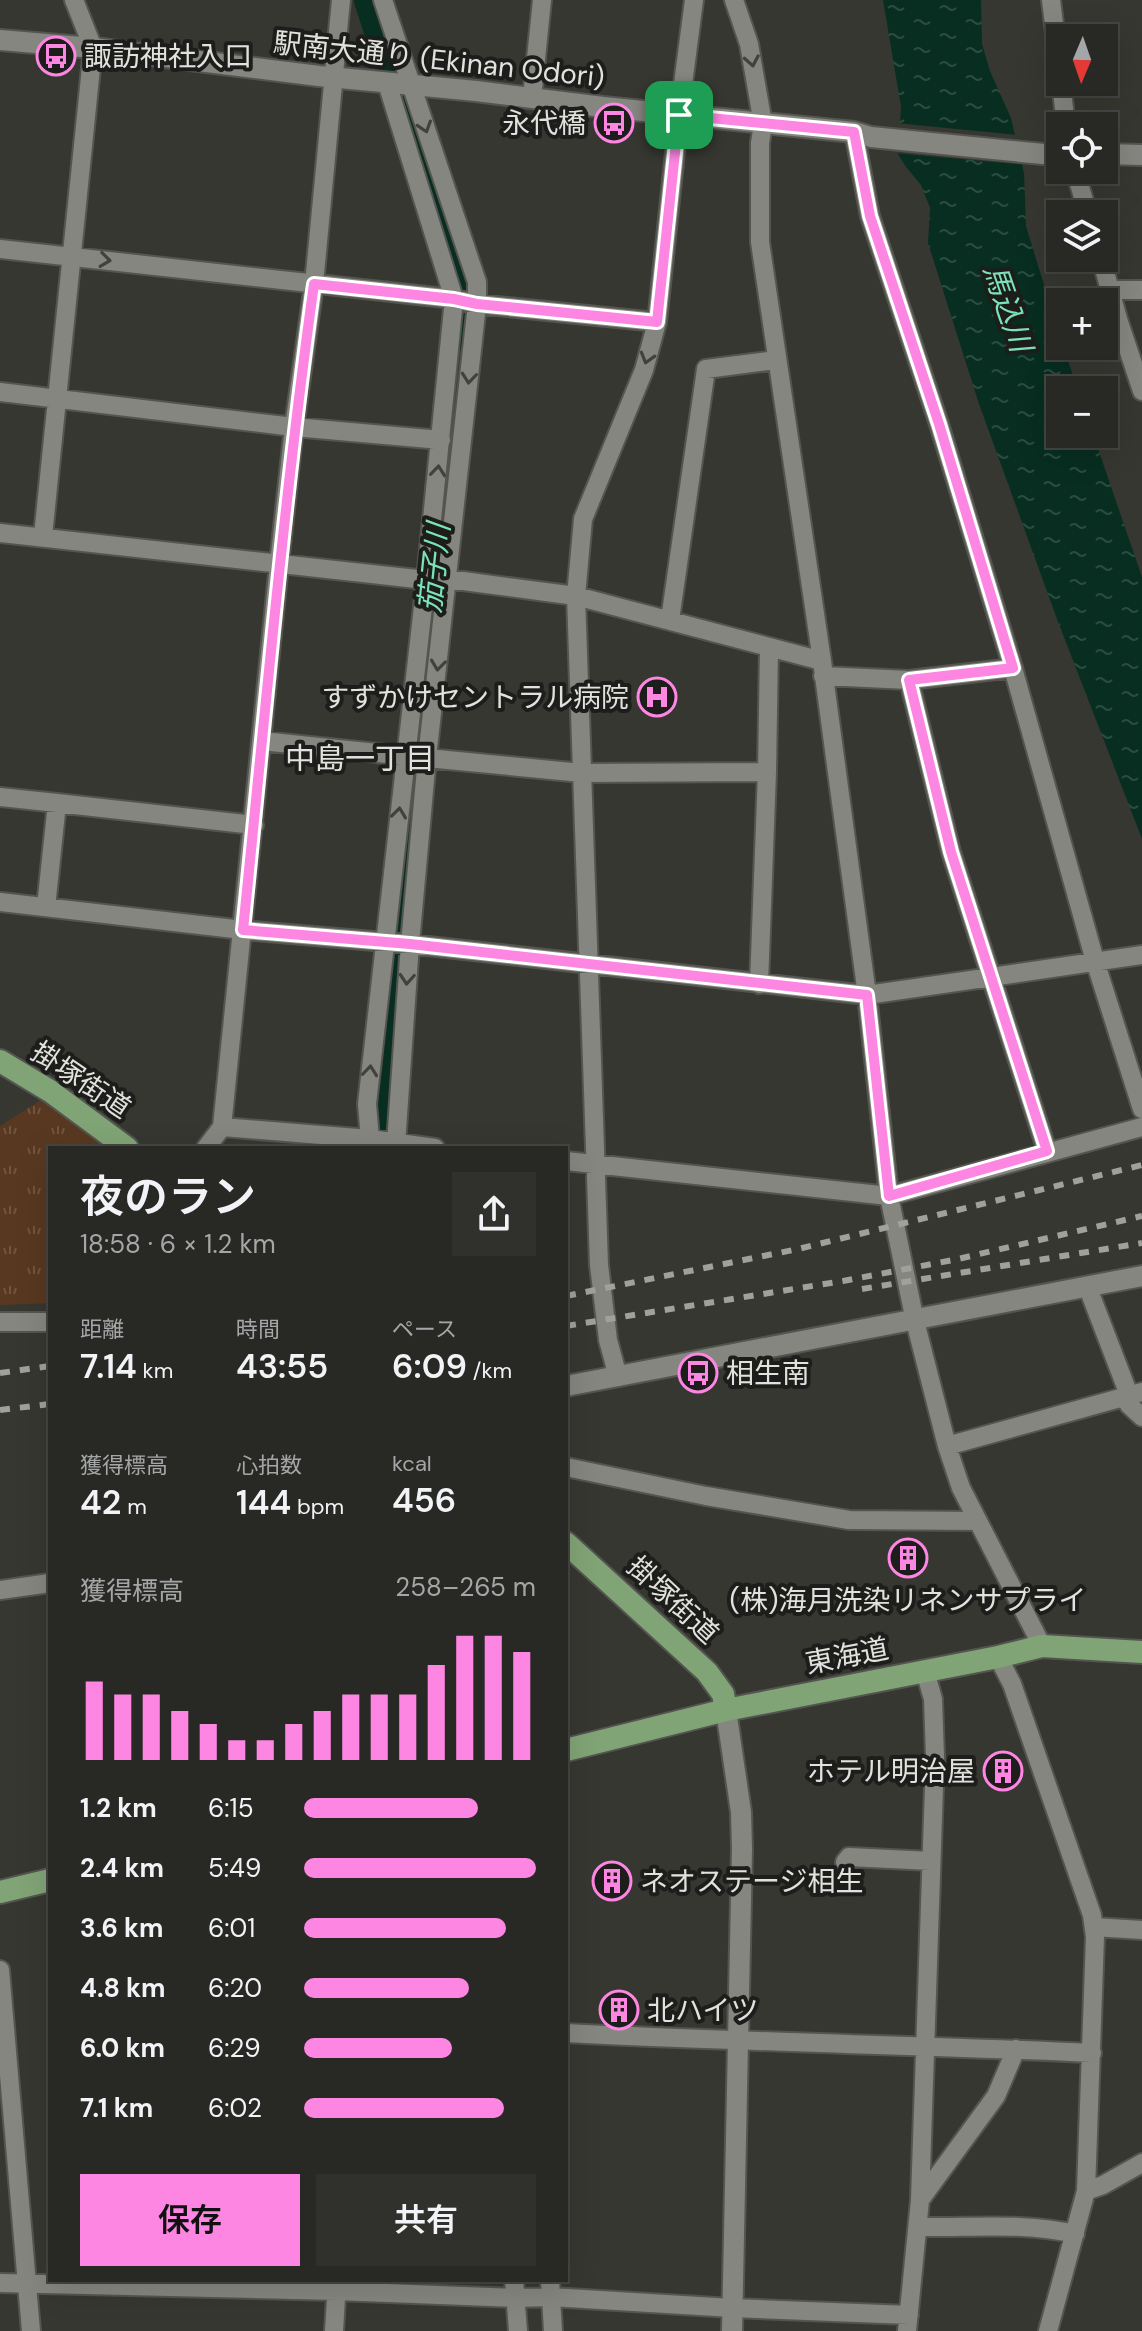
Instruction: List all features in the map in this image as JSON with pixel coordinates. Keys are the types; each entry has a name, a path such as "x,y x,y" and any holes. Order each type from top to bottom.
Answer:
{"highway":[{"name":"掛塚街道","path":"0,1061 50,1091 124,1146"},
{"name":"掛塚街道","path":"568,1545 707,1672 723,1694 726,1710"},
{"name":"東海道","path":"568,1750 726,1710 1042,1646 1142,1652"},
{"path":"0,1892 48,1880"}],"street":[{"path":"43,536 93,48 74,0"},
{"path":"208,1146 222,1127 279,564 314,284 341,0"},
{"path":"372,1143 367,1104 454,299 399,84 383,0"},
{"path":"532,98 542,0"},
{"path":"618,1377 608,1340 599,1265 576,596 583,519 644,370 657,322 694,0"},
{"path":"734,0 749,44 763,124 760,143 760,242 823,668 867,995 889,1196 915,1321 961,1488 1042,1646"},
{"path":"1051,0 1054,24"},
{"name":"駅南大通り (Ekinan Odori)","path":"0,40 1046,153"},
{"path":"222,1127 397,1146 410,944 427,758 477,304 477,282 399,84"},
{"path":"863,135 870,216 939,424 1102,960 1142,1109"},
{"path":"1118,154 1142,155"},
{"path":"0,249 657,322"},
{"path":"1118,290 1142,290"},
{"path":"1118,315 1142,391"},
{"path":"670,620 706,369 776,360"},
{"path":"0,392 294,427 441,440"},
{"path":"0,533 426,580 448,579 576,596 769,648 823,668 909,680 1013,668"},
{"path":"759,984 769,648"},
{"path":"909,680 951,852 1047,1151"},
{"path":"262,741 406,756"},
{"path":"427,758 582,773 767,772"},
{"path":"0,797 254,825"},
{"path":"46,907 57,803"},
{"path":"0,902 867,995 1142,955"},
{"path":"568,1161 889,1196 1142,1127"},
{"path":"568,1386 1142,1276"},
{"path":"1088,1288 1132,1394 1129,1405 1142,1417"},
{"path":"0,1322 48,1322"},
{"path":"947,1446 1132,1394"},
{"path":"568,1467 706,1496 849,1520 978,1521"},
{"path":"0,1590 48,1583"},
{"path":"998,1657 1012,1684 1094,1927 1086,2191 1048,2331"},
{"path":"0,2283 551,2289 908,2323 920,2200 935,1757 933,1699 925,1671"},
{"path":"726,1710 741,1812 732,2331"},
{"path":"845,1862 849,1857 931,1861"},
{"path":"1094,1927 1142,1930"},
{"path":"0,1970 4,2059 29,2284 31,2331"},
{"path":"568,2033 1092,2053"},
{"path":"920,2200 996,2096 1016,2049"},
{"path":"1086,2191 1142,2163"},
{"path":"918,2227 1055,2229 1075,2234"},
{"path":"334,2331 337,2286"},
{"path":"514,2289 518,2331"},
{"path":"551,2289 553,2331"}],"green space":[{"path":"52,1093 118,1146 48,1146 48,1303 0,1305 0,1126"}],"water":[{"name":"馬込川","path":"883,0 981,0 982,44 990,71 1011,118 1024,173 1026,226 1046,291 1046,360 1068,360 1073,376 1046,376 1046,448 1098,448 1142,577 1142,839 1057,619 979,404 928,243 930,208 921,185 898,154 901,107"}],"pier":[{"path":"896,123 1019,135 1026,165 894,153"}],"waterway":[{"name":"茄子川","path":"372,0 457,263 460,331"},
{"name":"茄子川","path":"388,1146 383,1124 394,952 408,815"}],"railway":[{"path":"568,1296 798,1249 1142,1165"},
{"path":"568,1326 843,1281 958,1259 1142,1216"},
{"path":"862,1289 1142,1243"},
{"path":"0,1373 48,1366"},
{"path":"0,1410 48,1404"}],"place":[{"name":"諏訪神社入口","path":"56,56"},
{"name":"永代橋","path":"614,123"},
{"name":"すずかけセントラル病院","path":"657,697"},
{"name":"相生南","path":"698,1373"},
{"name":"(株)海月洗染リネンサプライ","path":"908,1558"},
{"name":"ホテル明治屋","path":"1003,1771"},
{"name":"ネオステージ相生","path":"612,1881"},
{"name":"北ハイツ","path":"619,2010"}],"district":[{"name":"中島一丁目","path":"360,758"}],"route":[{"path":"679,115 854,132 870,216 939,424 1013,668 909,680 951,852 1047,1151 889,1196 867,995 410,944 243,930 294,427 314,284 657,322 679,115"}]}
